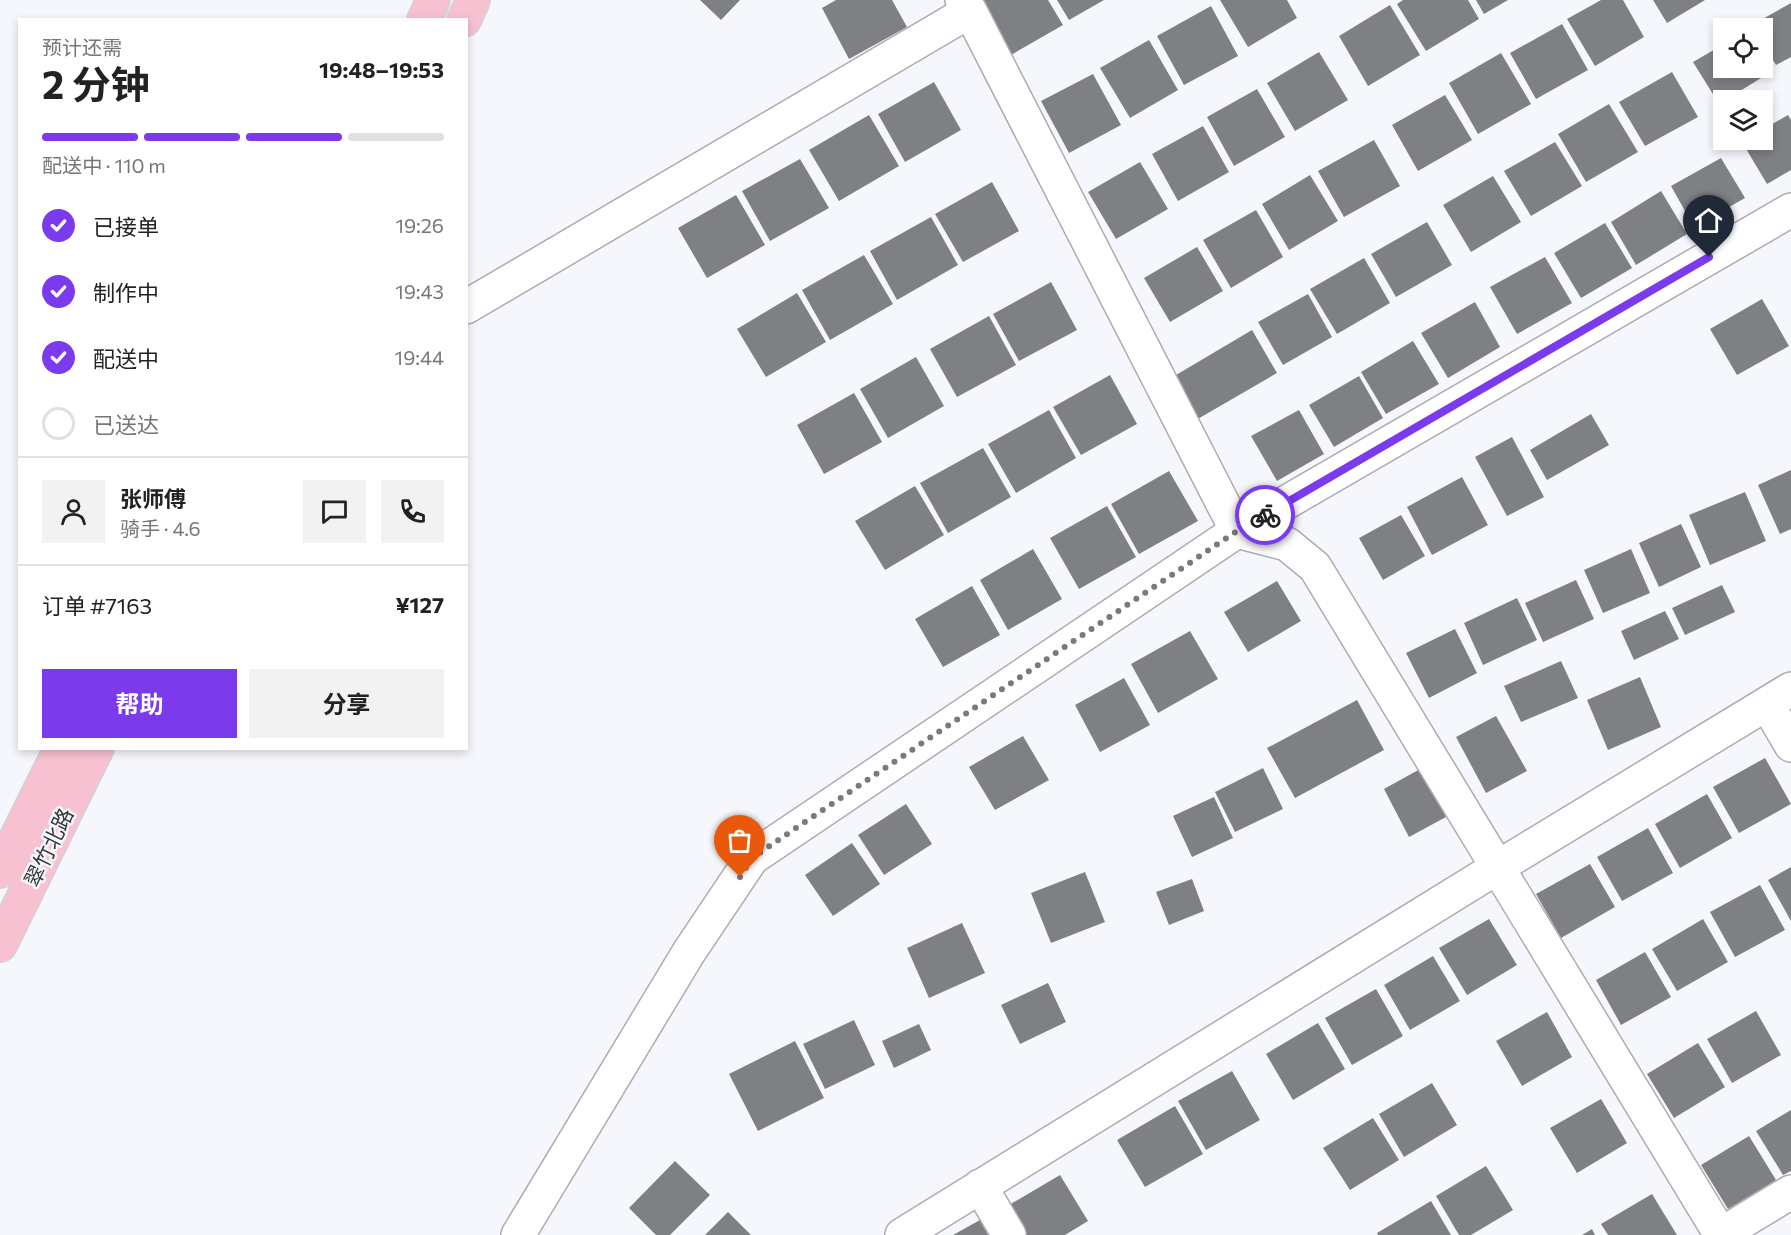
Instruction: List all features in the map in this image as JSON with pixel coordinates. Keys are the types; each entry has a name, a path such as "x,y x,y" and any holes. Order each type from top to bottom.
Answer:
{"main road":[{"path":"425,18 433,0"},
{"path":"465,18 472,0"},
{"name":"翠竹北路","path":"0,871 60,750"},
{"name":"翠竹北路","path":"0,945 96,750"}],"street":[{"path":"468,306 966,5 1237,531 1287,544 1315,567 1721,1235 1791,1192"},
{"path":"518,1235 689,952 752,858 1237,531 1791,210"},
{"path":"902,1235 1779,696 1791,745"},
{"path":"980,1186 1009,1235"}],"building":[{"path":"700,0 740,0 721,20"},
{"path":"836,0 892,0 907,27 849,59 822,8"},
{"path":"983,0 1048,0 1063,25 1011,55 979,2"},
{"path":"1057,0 1104,0 1069,20"},
{"path":"1220,0 1287,0 1297,18 1248,47"},
{"path":"1403,0 1468,0 1479,19 1426,51 1397,4"},
{"path":"1476,0 1508,0 1484,14"},
{"path":"1601,0 1623,0 1644,37 1595,66 1567,19"},
{"path":"1653,0 1705,0 1667,23"},
{"path":"1791,3 1791,57 1776,65 1773,60 1773,18 1764,18"},
{"path":"1390,5 1420,55 1368,86 1339,36"},
{"path":"1211,6 1238,56 1184,85 1157,36"},
{"path":"1562,24 1588,70 1536,99 1510,53"},
{"path":"1149,40 1178,90 1130,118 1100,68"},
{"path":"1713,50 1713,78 1761,78 1742,90 1713,90 1713,94 1693,62"},
{"path":"1319,52 1348,100 1295,131 1267,83"},
{"path":"1501,53 1531,104 1478,134 1449,83"},
{"path":"1672,72 1698,117 1645,146 1619,102"},
{"path":"1093,74 1121,125 1069,153 1041,101"},
{"path":"934,82 961,130 905,162 878,114"},
{"path":"1257,89 1285,137 1234,166 1207,117"},
{"path":"1445,95 1472,140 1418,171 1392,125"},
{"path":"1609,104 1638,152 1586,182 1558,134"},
{"path":"869,115 899,166 839,201 809,150"},
{"path":"1788,115 1791,120 1791,170 1767,184 1747,150 1773,150 1773,124"},
{"path":"1203,126 1229,172 1178,201 1152,154"},
{"path":"1374,140 1400,186 1344,217 1318,171"},
{"path":"1555,142 1582,186 1531,216 1504,171"},
{"path":"1721,158 1745,198 1694,227 1671,186"},
{"path":"800,159 829,208 770,241 742,191"},
{"path":"1140,162 1168,209 1116,239 1088,192"},
{"path":"1310,175 1338,221 1289,250 1262,204"},
{"path":"1493,176 1521,222 1471,252 1443,205"},
{"path":"992,182 1019,231 963,262 935,214"},
{"path":"1661,191 1687,234 1636,265 1611,222"},
{"path":"736,195 765,245 707,278 678,228"},
{"path":"1256,210 1283,257 1231,288 1203,240"},
{"path":"931,217 958,265 897,300 870,251"},
{"path":"1427,222 1452,265 1396,297 1371,254"},
{"path":"1605,223 1632,268 1581,298 1554,253"},
{"path":"1197,247 1223,291 1170,322 1144,278"},
{"path":"864,255 893,304 830,340 802,290"},
{"path":"1545,257 1572,303 1517,334 1490,287"},
{"path":"1364,258 1390,303 1337,334 1310,289"},
{"path":"1051,282 1077,330 1019,361 993,314"},
{"path":"797,293 826,342 766,377 737,329"},
{"path":"1308,294 1332,337 1283,365 1258,322"},
{"path":"1762,299 1789,346 1737,375 1710,329"},
{"path":"1475,302 1500,347 1448,378 1421,333"},
{"path":"989,316 1016,365 957,397 930,349"},
{"path":"1252,330 1277,373 1196,420 1171,378"},
{"path":"1413,341 1439,384 1386,414 1361,372"},
{"path":"916,357 944,406 888,438 860,389"},
{"path":"1110,375 1137,424 1081,455 1053,407"},
{"path":"1359,376 1383,418 1334,447 1309,405"},
{"path":"854,393 882,442 824,474 797,425"},
{"path":"1049,410 1076,458 1016,493 988,444"},
{"path":"1299,410 1324,454 1277,481 1251,436"},
{"path":"1591,414 1609,445 1547,480 1530,450"},
{"path":"1512,437 1544,497 1507,516 1475,457"},
{"path":"983,448 1011,497 948,533 920,483"},
{"path":"1791,470 1791,529 1780,534 1758,485"},
{"path":"1169,471 1198,521 1139,554 1111,504"},
{"path":"1462,477 1488,525 1432,555 1407,507"},
{"path":"915,486 944,535 885,570 855,521"},
{"path":"1745,492 1766,541 1710,565 1689,515"},
{"path":"1107,506 1136,557 1079,589 1050,538"},
{"path":"1401,515 1425,556 1383,580 1359,538"},
{"path":"1681,524 1701,567 1659,587 1639,543"},
{"path":"1033,549 1062,599 1008,630 980,580"},
{"path":"1631,549 1650,593 1603,613 1584,570"},
{"path":"1576,580 1594,619 1543,642 1525,603"},
{"path":"1277,581 1301,621 1248,652 1224,612"},
{"path":"1722,585 1735,612 1685,635 1672,608"},
{"path":"972,586 1000,635 943,667 915,619"},
{"path":"1517,598 1537,640 1483,665 1464,623"},
{"path":"1665,611 1679,639 1634,660 1621,631"},
{"path":"1455,629 1477,673 1429,698 1406,653"},
{"path":"1190,631 1218,679 1158,713 1131,664"},
{"path":"1561,661 1578,698 1521,722 1504,686"},
{"path":"1640,677 1661,727 1608,750 1587,700"},
{"path":"1124,678 1150,725 1100,752 1075,705"},
{"path":"1357,700 1384,750 1295,798 1267,748"},
{"path":"1496,716 1527,771 1486,793 1456,737"},
{"path":"1023,736 1049,780 995,810 969,767"},
{"path":"1765,758 1791,804 1739,833 1713,787"},
{"path":"1263,768 1283,809 1235,832 1215,792"},
{"path":"1420,769 1446,817 1409,837 1384,789"},
{"path":"1707,794 1732,838 1680,868 1655,824"},
{"path":"1214,797 1233,838 1192,857 1173,816"},
{"path":"906,804 932,844 884,875 858,835"},
{"path":"1648,828 1673,873 1622,901 1597,857"},
{"path":"852,843 880,884 833,916 805,875"},
{"path":"1590,864 1615,907 1561,938 1536,894"},
{"path":"1791,867 1791,921 1768,880"},
{"path":"1085,872 1105,922 1051,943 1031,893"},
{"path":"1192,879 1204,911 1169,925 1156,892"},
{"path":"1760,885 1785,930 1735,957 1710,912"},
{"path":"1489,919 1517,965 1467,995 1439,948"},
{"path":"1703,919 1728,962 1677,991 1652,949"},
{"path":"962,923 985,973 929,998 907,948"},
{"path":"1645,952 1671,997 1621,1025 1596,980"},
{"path":"1433,956 1460,1001 1410,1030 1384,985"},
{"path":"1048,983 1066,1022 1020,1044 1001,1005"},
{"path":"1376,989 1403,1036 1352,1065 1325,1018"},
{"path":"1756,1011 1781,1055 1732,1083 1707,1039"},
{"path":"1547,1012 1572,1057 1522,1086 1496,1041"},
{"path":"854,1020 875,1065 825,1089 803,1044"},
{"path":"1318,1023 1345,1069 1293,1100 1266,1054"},
{"path":"919,1024 931,1050 894,1068 882,1041"},
{"path":"795,1041 824,1098 758,1131 729,1074"},
{"path":"1698,1043 1725,1087 1674,1118 1647,1074"},
{"path":"1232,1071 1260,1120 1206,1150 1178,1101"},
{"path":"1432,1083 1457,1125 1404,1157 1379,1114"},
{"path":"1601,1099 1627,1143 1577,1173 1550,1128"},
{"path":"1175,1106 1203,1154 1145,1187 1117,1140"},
{"path":"1791,1110 1791,1171 1783,1175 1756,1131"},
{"path":"1373,1118 1399,1160 1350,1190 1323,1148"},
{"path":"1749,1136 1776,1180 1728,1209 1701,1165"},
{"path":"675,1161 710,1195 670,1235 656,1235 629,1208"},
{"path":"1486,1166 1513,1210 1471,1235 1459,1235 1436,1196"},
{"path":"1060,1175 1088,1221 1065,1235 1027,1235 1009,1205"},
{"path":"1652,1194 1677,1235 1608,1235 1601,1224"},
{"path":"1431,1201 1451,1235 1378,1235 1377,1233"},
{"path":"728,1212 751,1235 705,1235"},
{"path":"980,1220 988,1235 953,1235"},
{"path":"1592,1229 1595,1235 1582,1235"}],"way so far":[{"path":"740,877 752,858 1237,531 1265,515"}],"route":[{"path":"1265,515 1709,257"}]}
